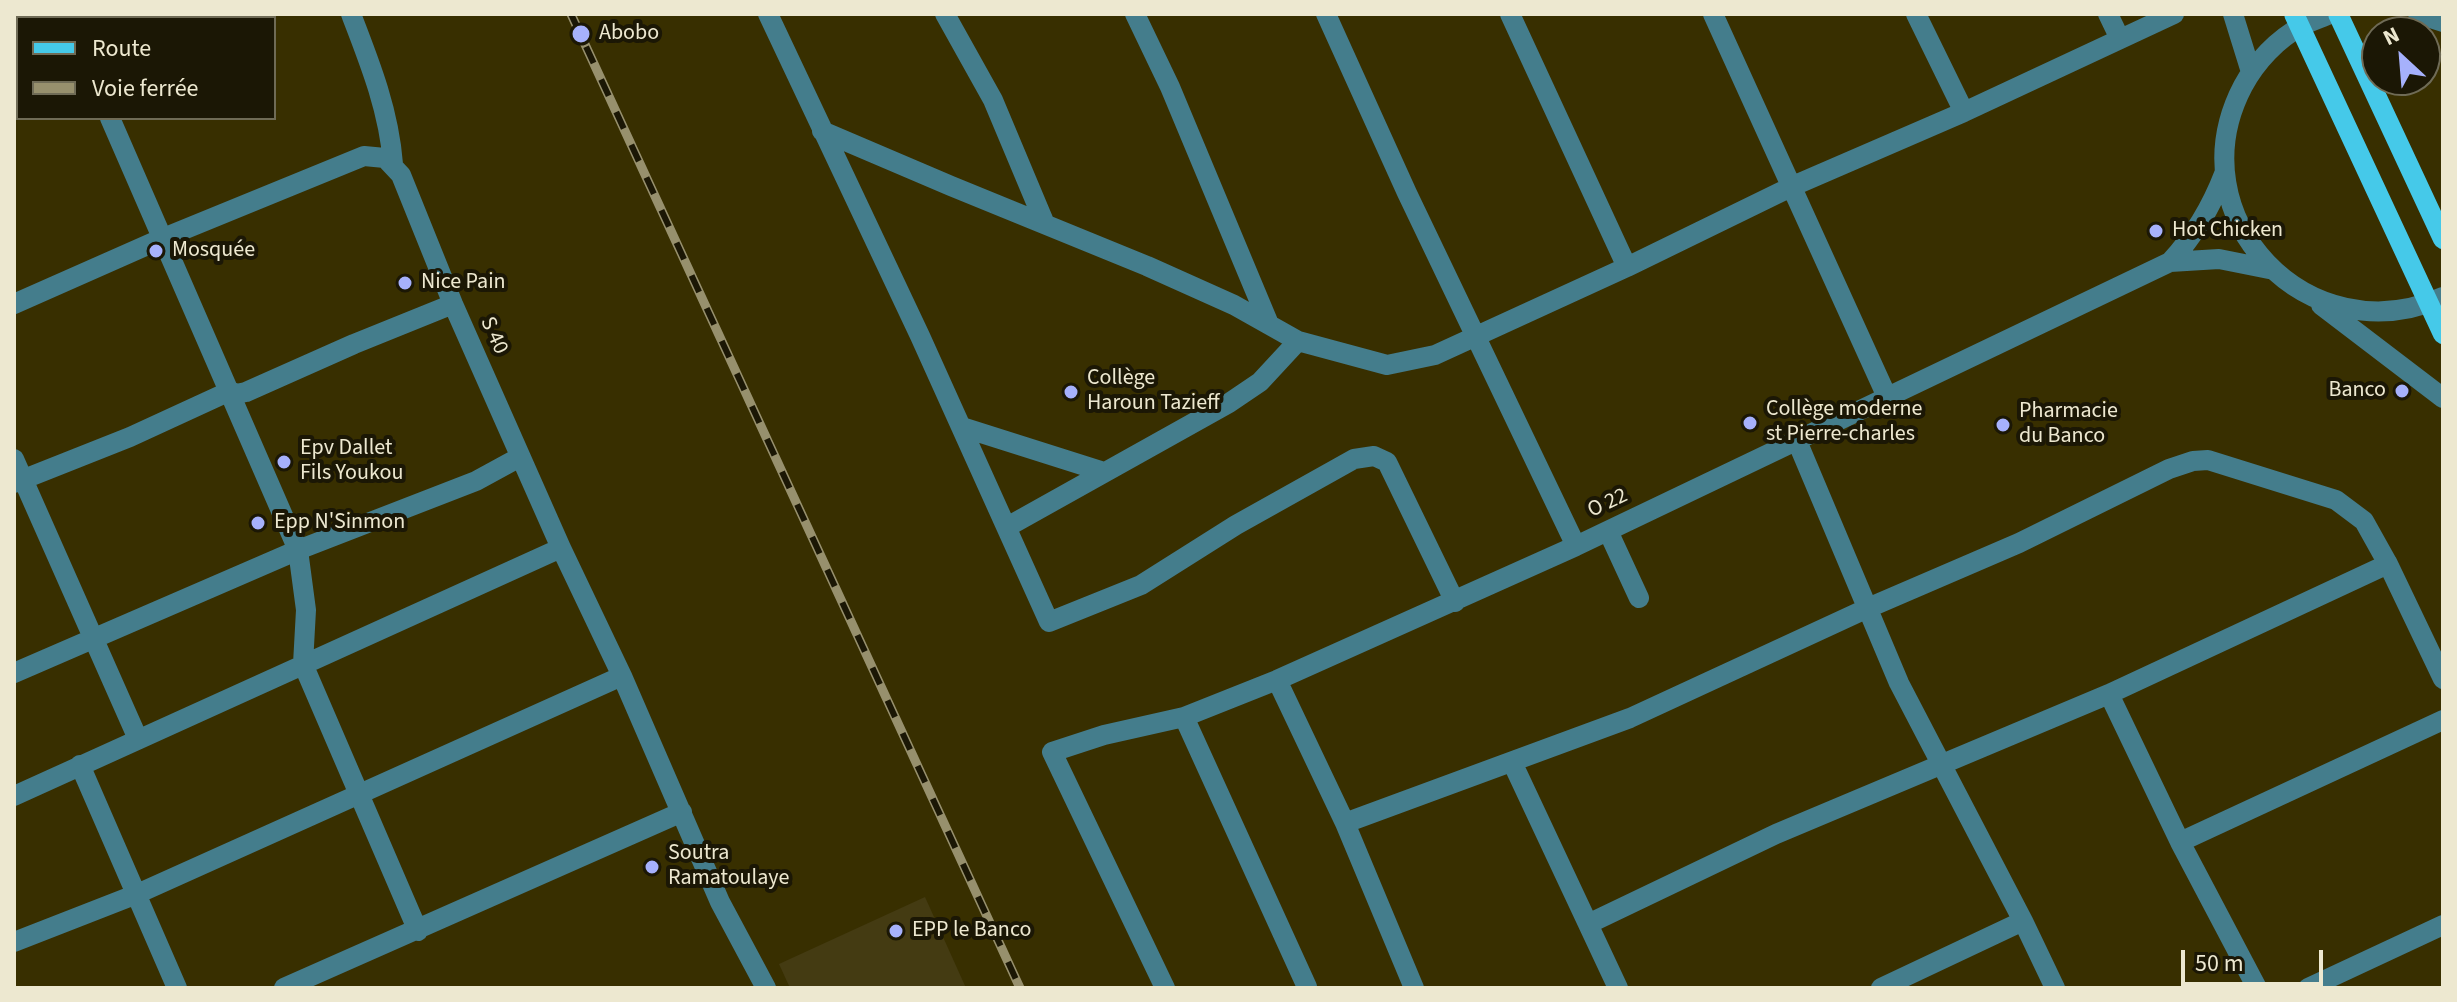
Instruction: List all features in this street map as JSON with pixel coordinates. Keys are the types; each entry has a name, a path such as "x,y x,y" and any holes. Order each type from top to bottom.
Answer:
{"main road":[{"path":"2338,14 2443,239"},
{"path":"2298,20 2436,300 2443,334"}],"street":[{"path":"351,14 374,72 386,115 393,164"},
{"path":"768,14 962,427 1049,622 1141,585 1318,478 1354,459 1374,456 1387,462 1455,602"},
{"path":"945,14 993,100 1045,224"},
{"path":"1135,14 1170,87 1269,324"},
{"path":"1326,14 1576,546"},
{"path":"1510,14 1627,267"},
{"path":"1713,14 1888,399"},
{"path":"1916,14 1964,112"},
{"path":"2108,14 2120,39"},
{"path":"822,131 1147,266 1298,341 1387,365 1435,355 1793,186 1964,112 2174,14"},
{"path":"2233,14 2251,72"},
{"path":"2330,14 2298,20 2251,72 2234,104 2224,138 2224,174 2238,225 2269,269 2315,299 2443,398"},
{"path":"2418,14 2442,18"},
{"path":"111,120 298,550 306,610 303,664 418,931"},
{"path":"14,304 161,239 364,156 385,158 393,164"},
{"name":"S 40","path":"393,164 410,194 453,304 561,548 622,676 720,902 766,988"},
{"path":"2170,262 2197,230 2224,174"},
{"path":"2170,262 2219,259 2269,269"},
{"name":"O 22","path":"1165,988 1052,752 1104,735 1184,717 1455,602 1888,399 2170,262"},
{"path":"2315,299 2352,310 2391,311 2436,300"},
{"path":"230,391 236,394 246,392 453,304"},
{"path":"1007,527 1243,394 1277,366 1298,341"},
{"path":"18,481 130,437 230,391"},
{"path":"962,427 1104,472"},
{"path":"1797,441 1899,683 2055,988"},
{"path":"14,673 298,550 476,481 520,457"},
{"path":"14,459 18,481 138,739"},
{"path":"1345,823 1630,718 1868,608 2019,543 2169,469 2193,461 2208,460 2336,500 2364,521 2443,679"},
{"path":"1608,531 1639,598"},
{"path":"14,796 561,548"},
{"path":"1588,924 1776,834 2109,694 2388,564"},
{"path":"14,942 137,894 622,676"},
{"path":"1277,680 1345,823 1414,988"},
{"path":"2109,694 2180,842 2257,988"},
{"path":"1184,717 1307,987"},
{"path":"2180,842 2443,720"},
{"path":"1512,762 1618,988"},
{"path":"80,765 177,988"},
{"path":"284,988 682,812"},
{"path":"1881,988 2023,921"},
{"path":"2308,988 2443,925"}],"shaded area":[{"name":"EPP le Banco","path":"925,897 966,988 790,988 779,964"}],"railway":[{"path":"571,14 1020,988"}],"place":[{"name":"Abobo","path":"581,34"},
{"name":"Hot Chicken","path":"2156,231"},
{"name":"Mosquée","path":"156,251"},
{"name":"Nice Pain","path":"405,283"},
{"name":"Banco","path":"2402,391"},
{"name":"Collège Haroun Tazieff","path":"1071,392"},
{"name":"Collège moderne st Pierre-charles","path":"1750,423"},
{"name":"Pharmacie du Banco","path":"2003,425"},
{"name":"Epv Dallet Fils Youkou","path":"284,462"},
{"name":"Epp N'Sinmon","path":"258,523"},
{"name":"Soutra Ramatoulaye","path":"652,867"},
{"name":"EPP le Banco","path":"896,931"}]}
